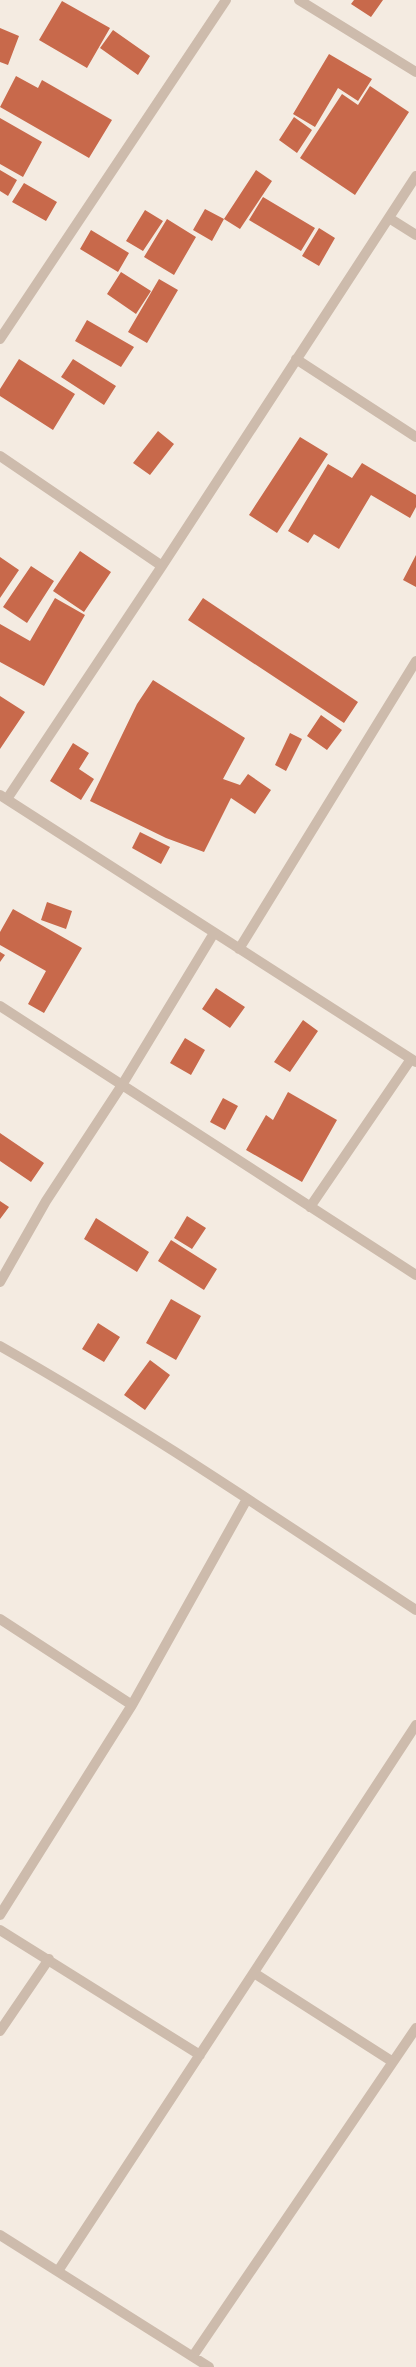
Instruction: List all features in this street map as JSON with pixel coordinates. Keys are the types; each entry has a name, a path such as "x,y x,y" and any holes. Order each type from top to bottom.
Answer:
{"street":[{"path":"0,339 226,0"},
{"path":"299,0 416,72"},
{"path":"310,1207 413,1061 4,797 162,566 416,176"},
{"path":"390,218 416,235"},
{"path":"296,359 416,437"},
{"path":"0,456 162,566"},
{"path":"239,949 416,661"},
{"path":"0,1282 46,1200 122,1085 214,933"},
{"path":"0,1006 416,1275"},
{"path":"0,1346 75,1388 416,1610"},
{"path":"0,1915 132,1705 247,1499"},
{"path":"0,1619 132,1705"},
{"path":"58,2271 416,1725"},
{"path":"0,1930 49,1959 200,2056"},
{"path":"0,2031 49,1959"},
{"path":"254,1973 394,2062"},
{"path":"193,2356 416,2028"},
{"path":"0,2236 209,2367"}],"building":[{"path":"354,0 383,0 371,17 351,4"},
{"path":"62,1 110,28 87,68 39,40"},
{"path":"0,28 19,36 8,65 0,62"},
{"path":"113,30 150,56 138,75 100,48"},
{"path":"329,54 372,79 358,101 338,88 315,127 293,114"},
{"path":"16,76 38,88 42,80 112,120 89,158 0,107"},
{"path":"370,86 409,112 355,195 300,158 342,94 358,105"},
{"path":"294,117 312,130 297,153 279,140"},
{"path":"0,118 42,142 23,177 0,164"},
{"path":"0,170 17,180 8,196 0,191"},
{"path":"256,170 272,181 240,229 224,219"},
{"path":"24,183 57,202 46,221 12,202"},
{"path":"263,197 315,228 301,251 249,220"},
{"path":"205,209 224,219 212,241 193,230"},
{"path":"145,210 163,221 143,251 126,241"},
{"path":"167,219 196,237 174,275 144,257"},
{"path":"319,228 335,238 319,266 302,256"},
{"path":"91,230 129,253 118,272 80,249"},
{"path":"121,272 151,291 136,314 107,294"},
{"path":"159,279 178,290 147,343 128,332"},
{"path":"87,320 134,347 121,367 75,341"},
{"path":"19,359 75,394 53,430 0,396 0,389"},
{"path":"73,359 116,386 104,405 61,377"},
{"path":"158,431 174,444 150,475 133,463"},
{"path":"300,437 328,454 277,533 249,515"},
{"path":"362,463 416,495 416,507 410,518 371,495 339,549 314,534 308,543 288,531 328,464 352,478"},
{"path":"80,551 111,572 84,612 53,591"},
{"path":"416,555 416,587 403,580"},
{"path":"0,557 19,570 0,598"},
{"path":"31,566 54,581 27,623 3,607"},
{"path":"55,598 85,615 44,686 0,662 0,624 30,641"},
{"path":"203,598 358,702 344,723 188,620"},
{"path":"153,680 245,738 223,779 240,785 248,774 271,790 255,814 231,798 204,852 166,838 90,801 137,704"},
{"path":"0,696 25,712 0,749"},
{"path":"321,715 342,730 327,750 307,736"},
{"path":"290,733 302,739 286,771 275,765"},
{"path":"73,743 89,753 79,769 94,779 81,800 50,781"},
{"path":"140,832 170,847 161,864 132,848"},
{"path":"47,902 72,911 66,929 41,920"},
{"path":"13,909 82,948 44,1013 28,1004 46,971 0,945 0,932"},
{"path":"0,952 5,955 0,962"},
{"path":"216,988 245,1007 230,1028 202,1009"},
{"path":"303,1020 318,1031 290,1072 274,1062"},
{"path":"185,1038 205,1050 191,1075 170,1063"},
{"path":"288,1092 337,1120 302,1182 246,1150 266,1115 273,1120"},
{"path":"223,1098 238,1106 225,1130 210,1122"},
{"path":"0,1133 44,1163 31,1182 0,1161"},
{"path":"0,1201 9,1207 0,1219"},
{"path":"187,1216 206,1228 192,1249 174,1238"},
{"path":"96,1218 149,1252 137,1272 84,1239"},
{"path":"171,1240 217,1269 204,1290 158,1261"},
{"path":"171,1299 201,1316 176,1360 146,1343"},
{"path":"98,1323 120,1337 104,1362 82,1349"},
{"path":"150,1360 170,1375 145,1410 124,1395"}]}
